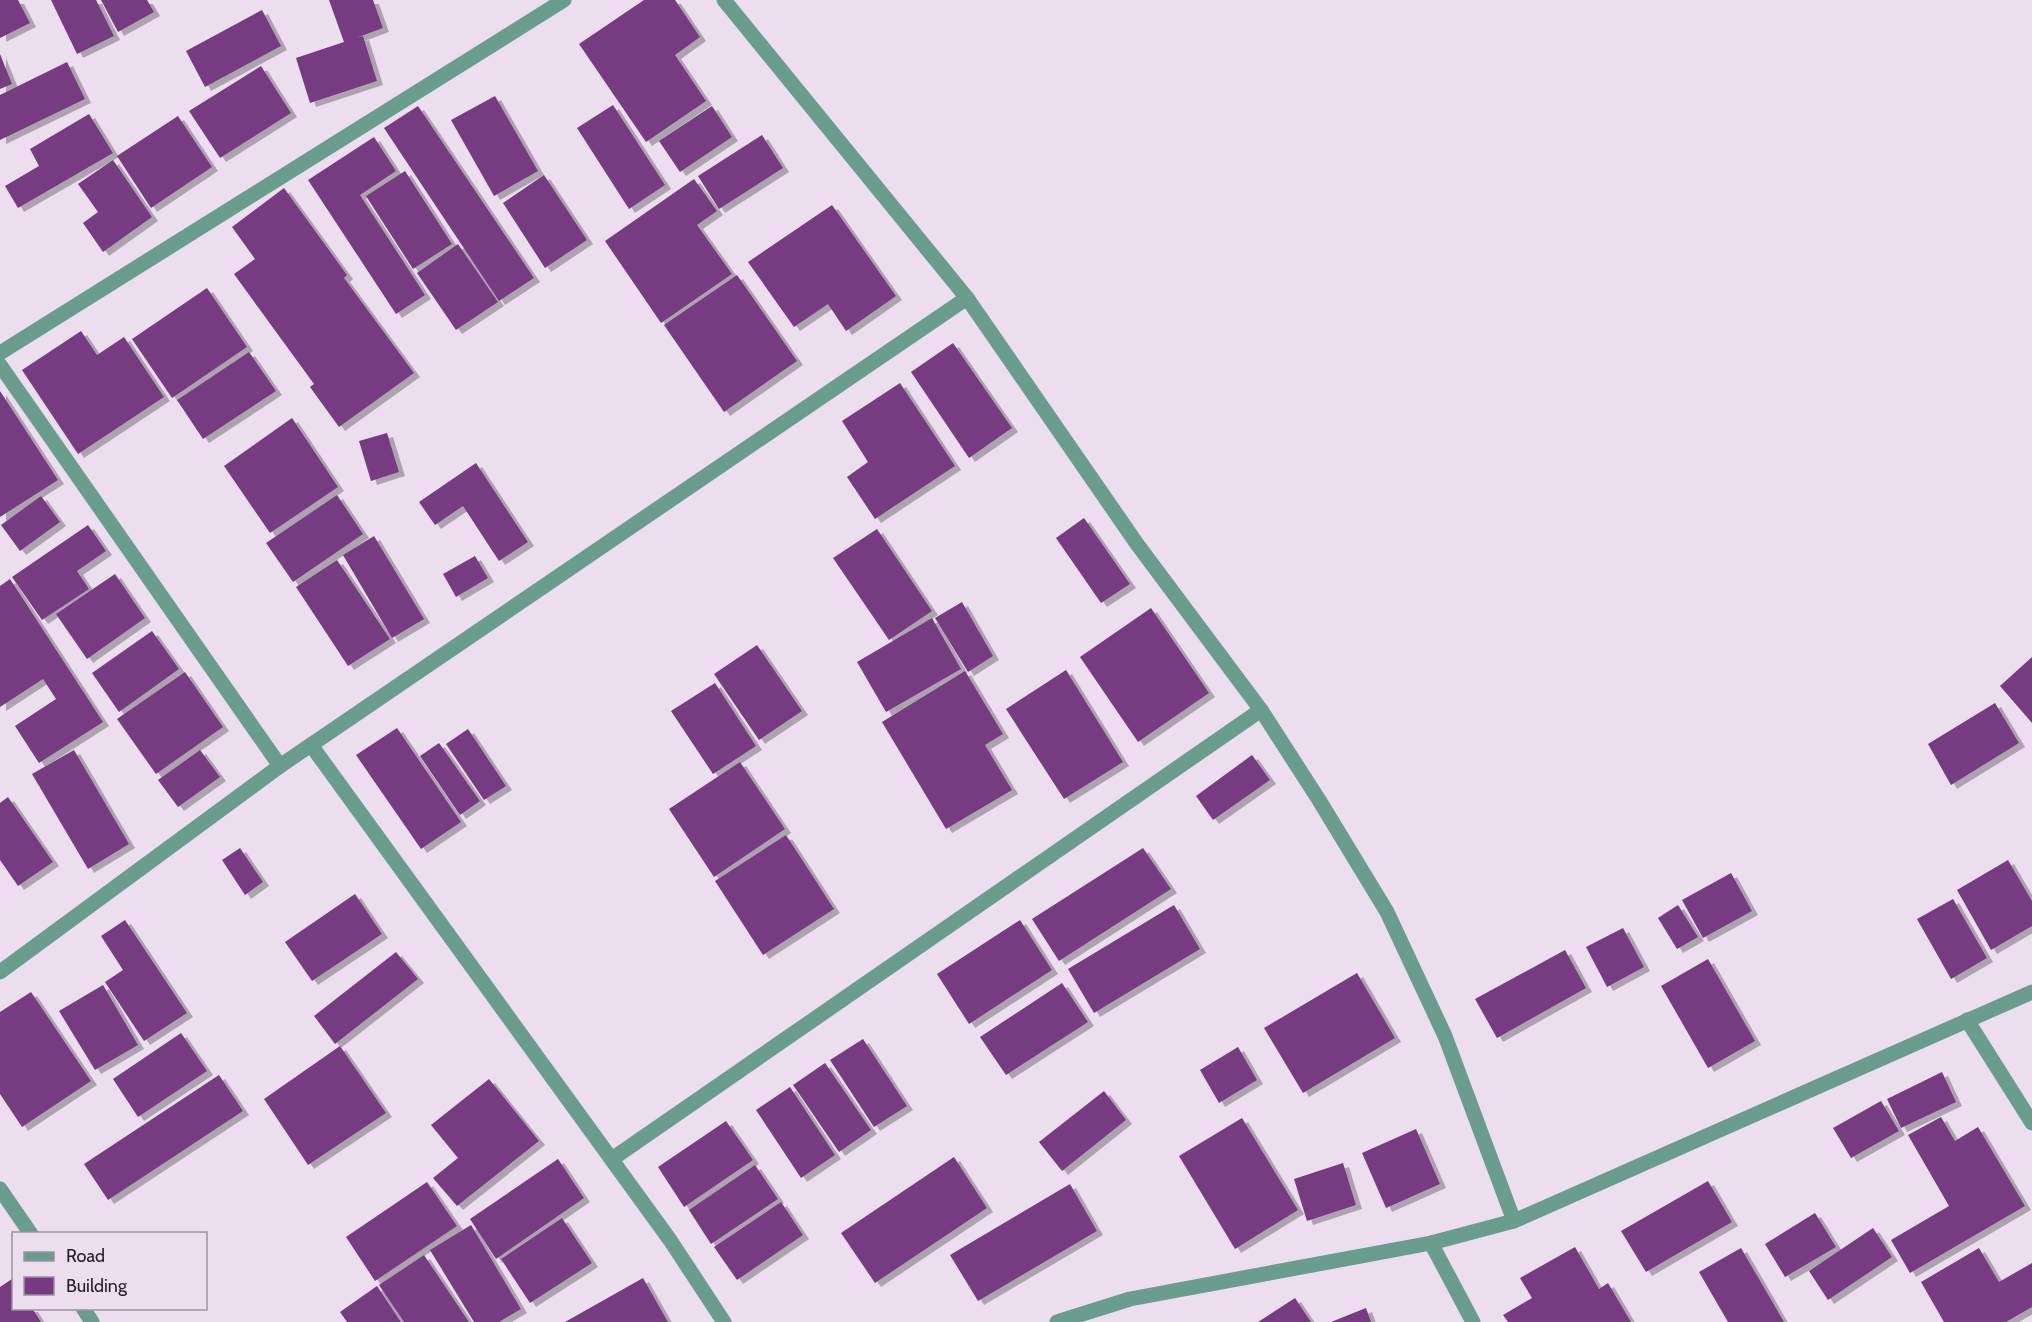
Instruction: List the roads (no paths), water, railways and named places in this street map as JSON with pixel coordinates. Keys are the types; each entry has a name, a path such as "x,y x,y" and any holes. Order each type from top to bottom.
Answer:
{"street":[{"path":"0,353 564,0"},
{"path":"724,0 968,298 1137,544 1261,710 1387,912 1444,1036 1514,1221"},
{"path":"0,972 280,766 968,298"},
{"path":"0,365 280,766"},
{"path":"612,1159 1261,710"},
{"path":"311,745 670,1240 724,1322"},
{"path":"1057,1322 1130,1299 1431,1243 1514,1221 2032,992"},
{"path":"1967,1020 2032,1123"},
{"path":"0,1189 30,1232"},
{"path":"1431,1243 1473,1322"}]}
